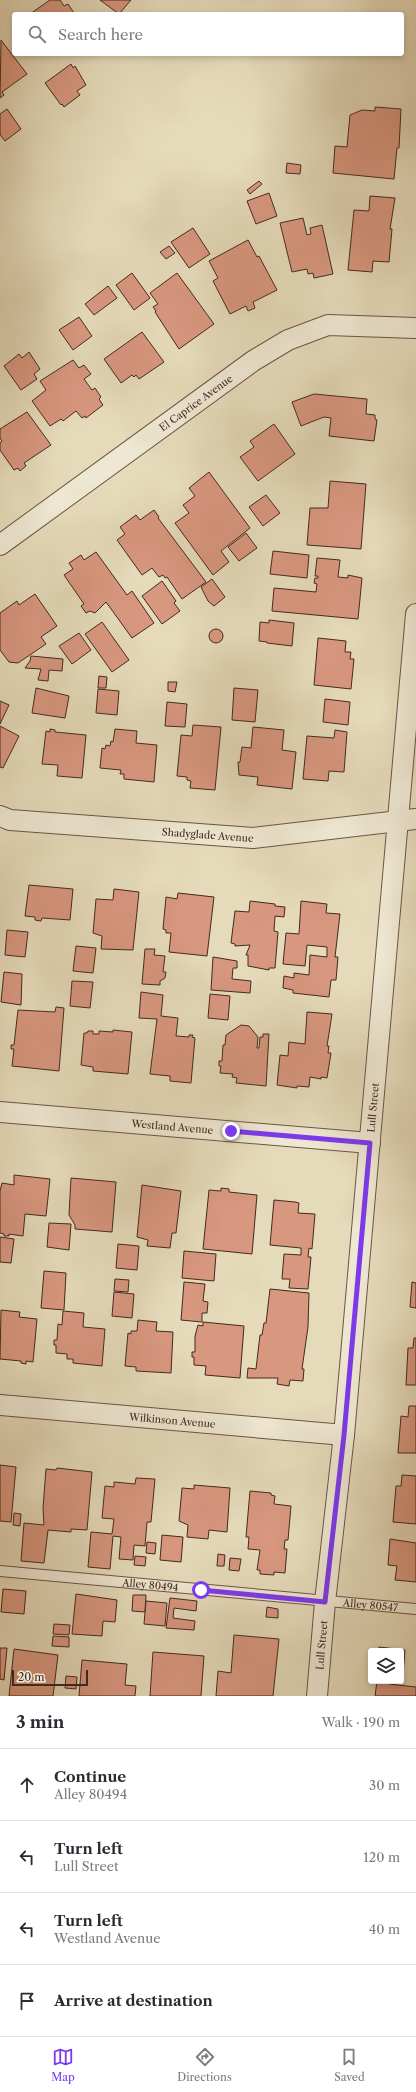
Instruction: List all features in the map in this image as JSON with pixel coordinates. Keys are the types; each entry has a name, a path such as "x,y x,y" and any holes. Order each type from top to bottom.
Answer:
{"street":[{"name":"El Caprice Avenue","path":"0,545 253,361 288,340 328,326 416,328"},
{"name":"Lull Street","path":"317,1696 325,1602 344,1435 370,1143 407,820 416,614"},
{"name":"Shadyglade Avenue","path":"0,816 10,820 253,838 407,820"},
{"name":"Westland Avenue","path":"0,1112 370,1143"},
{"name":"Wilkinson Avenue","path":"0,1405 344,1435"}],"lane":[{"name":"Alley 80494","path":"0,1571 325,1602"},
{"name":"Alley 80547","path":"325,1602 416,1609"}],"building":[{"path":"50,0 60,0 64,6 68,4 73,12 33,12"},
{"path":"100,0 131,0 121,12 116,12"},
{"path":"1,40 27,74 2,92 4,95 0,98"},
{"path":"71,64 73,68 75,66 86,85 77,91 80,95 64,107 45,83"},
{"path":"375,107 401,109 399,148 397,148 394,179 333,173 335,146 347,147 350,115 362,110 375,111"},
{"path":"7,109 21,129 5,141 0,135 0,114"},
{"path":"287,163 301,165 300,174 286,173"},
{"path":"259,181 262,184 250,194 247,190"},
{"path":"269,193 277,216 256,224 247,201"},
{"path":"370,196 395,198 390,229 392,229 389,262 373,261 372,272 348,270 354,210 369,211"},
{"path":"303,218 307,235 311,234 310,228 322,225 333,274 314,278 313,273 308,274 307,269 292,272 280,223"},
{"path":"193,228 210,254 189,268 171,242"},
{"path":"248,240 257,257 259,256 277,290 253,302 255,308 248,311 246,306 230,314 213,281 218,278 209,261"},
{"path":"169,246 175,253 166,259 160,252"},
{"path":"132,273 150,298 134,310 116,285"},
{"path":"177,273 214,324 179,349 155,312 156,311 153,307 158,304 150,293"},
{"path":"108,286 117,298 94,315 85,304"},
{"path":"79,317 92,336 73,350 59,330"},
{"path":"142,332 164,362 139,379 136,375 134,377 132,375 121,383 104,359"},
{"path":"29,352 40,369 34,374 37,379 21,390 4,366 19,354 22,358"},
{"path":"73,360 79,368 84,365 91,374 84,379 92,390 95,388 101,397 99,399 103,405 86,418 85,416 82,418 76,411 63,421 61,419 50,426 32,401 46,390 40,381"},
{"path":"314,394 367,399 366,414 375,415 375,419 377,420 374,441 329,436 331,418 324,417 301,426 292,402"},
{"path":"27,412 51,445 24,463 26,466 20,471 18,468 14,470 0,450 0,443 2,441 0,438 0,429"},
{"path":"274,424 295,454 258,481 240,457 254,447 250,441"},
{"path":"209,472 250,528 221,551 229,562 213,575 175,523 189,513 183,505 195,496 189,488"},
{"path":"330,481 366,484 361,549 307,545 310,508 328,508"},
{"path":"266,495 280,513 263,526 249,507"},
{"path":"154,510 159,517 158,518 206,582 182,599 167,577 165,578 163,575 159,577 152,568 142,575 117,540 125,534 120,527 136,515 140,520"},
{"path":"246,533 257,548 239,561 228,547"},
{"path":"273,551 309,555 307,578 270,574"},
{"path":"96,552 127,595 132,591 154,623 132,638 106,602 95,613 90,611 86,613 81,606 84,604 64,575 73,569 69,563 81,555 84,560"},
{"path":"317,558 340,560 338,577 348,578 348,575 362,578 358,619 272,611 274,588 316,592 317,584 314,583 315,578 318,578 318,576 315,576"},
{"path":"212,579 225,597 214,606 208,601 201,587"},
{"path":"162,581 176,601 174,603 180,611 162,624 142,596"},
{"path":"35,594 57,626 41,637 46,644 18,663 9,662 0,650 0,613 17,601 19,605"},
{"path":"269,620 294,623 292,646 259,641 260,622 269,623"},
{"path":"102,622 129,660 112,672 85,634"},
{"path":"213,629 219,629 223,633 223,639 219,643 213,643 209,639 209,633"},
{"path":"79,633 91,650 72,664 59,646"},
{"path":"318,638 346,641 345,652 351,652 350,659 354,659 351,689 314,685"},
{"path":"31,656 63,659 62,671 49,670 48,681 38,680 41,669 25,668 30,661"},
{"path":"99,676 107,677 106,688 98,688"},
{"path":"168,682 177,682 175,692 168,691"},
{"path":"36,688 69,696 65,718 32,713"},
{"path":"234,688 258,690 255,722 232,720"},
{"path":"98,689 119,691 117,715 96,713"},
{"path":"325,699 350,702 348,725 323,722"},
{"path":"0,701 9,705 0,724"},
{"path":"167,702 187,704 185,727 165,726"},
{"path":"193,725 221,727 215,790 190,788 191,781 187,780 187,777 177,776 181,735 192,736"},
{"path":"0,726 19,736 3,768 0,767"},
{"path":"253,727 284,730 282,750 296,752 292,789 257,785 258,777 239,775 238,762 240,762 242,747 251,748"},
{"path":"50,729 55,730 55,732 86,735 82,778 57,776 58,765 42,764 46,731 50,732"},
{"path":"115,729 137,731 136,743 157,745 154,782 124,779 124,774 120,774 121,770 100,768 102,748 105,749 106,745 110,746 111,741 113,742"},
{"path":"335,730 347,732 344,772 329,771 328,781 303,779 307,736 334,738"},
{"path":"29,885 73,889 70,920 42,918 41,921 35,920 35,917 25,916"},
{"path":"114,889 139,892 133,950 101,949 102,936 93,933 96,899 113,900"},
{"path":"178,893 214,897 207,956 169,952 171,933 166,933 166,930 163,929 166,897 177,899"},
{"path":"250,901 275,904 275,906 285,907 284,917 275,916 274,931 278,932 275,968 269,968 269,970 248,966 248,955 246,955 250,945 235,946 235,944 231,943 235,911 249,912"},
{"path":"301,901 327,904 326,913 340,914 335,957 338,957 336,980 331,980 329,997 293,993 293,990 283,988 284,976 294,978 294,973 309,975 310,955 327,957 327,947 307,945 305,966 283,964 286,933 299,934"},
{"path":"7,930 28,932 25,957 5,955"},
{"path":"76,946 96,948 93,973 73,971"},
{"path":"145,949 155,949 154,955 165,956 163,972 166,972 165,978 160,981 160,985 142,984"},
{"path":"213,957 237,961 237,968 233,968 232,979 251,981 250,993 211,990"},
{"path":"4,972 22,974 21,1005 1,1002"},
{"path":"72,981 93,982 90,1008 70,1006"},
{"path":"141,992 163,995 161,1016 178,1018 176,1036 189,1037 189,1035 193,1035 192,1037 195,1038 191,1083 170,1081 170,1076 150,1074 157,1019 139,1018"},
{"path":"210,994 230,996 228,1020 208,1018"},
{"path":"56,1007 64,1008 59,1071 12,1066 14,1049 11,1049 11,1045 14,1045 18,1010 55,1012"},
{"path":"307,1012 332,1014 327,1046 329,1046 328,1053 331,1053 327,1078 321,1077 321,1079 310,1077 309,1087 297,1086 297,1088 277,1085 280,1055 288,1056 289,1042 305,1044"},
{"path":"241,1025 249,1026 258,1037 257,1048 259,1048 260,1037 263,1037 263,1034 269,1034 266,1086 236,1083 237,1078 232,1077 233,1074 220,1073 221,1066 219,1066 219,1061 222,1061 223,1045 225,1045 226,1035"},
{"path":"113,1030 132,1032 128,1074 93,1071 93,1067 81,1065 84,1033 93,1031 93,1034 99,1034 99,1031 113,1032"},
{"path":"14,1175 50,1179 46,1216 25,1214 23,1236 9,1234 9,1236 4,1236 4,1234 0,1233 0,1191 2,1183 14,1185"},
{"path":"71,1178 116,1182 112,1232 75,1229 75,1225 69,1215"},
{"path":"142,1185 181,1191 176,1233 172,1233 170,1248 147,1246 148,1240 137,1237"},
{"path":"221,1188 229,1189 229,1192 257,1195 252,1254 203,1249 209,1190 221,1191"},
{"path":"274,1200 299,1203 298,1213 315,1214 312,1249 309,1248 308,1257 311,1257 308,1289 289,1288 290,1279 282,1279 284,1254 301,1255 301,1248 270,1245"},
{"path":"49,1223 71,1224 69,1250 47,1247"},
{"path":"0,1237 14,1239 11,1263 0,1262"},
{"path":"118,1244 139,1246 137,1270 116,1268"},
{"path":"184,1251 216,1254 214,1281 182,1278"},
{"path":"44,1271 66,1273 64,1310 41,1308"},
{"path":"115,1279 129,1280 128,1292 114,1291"},
{"path":"184,1282 205,1284 203,1301 208,1302 207,1313 202,1313 202,1322 181,1320"},
{"path":"412,1282 416,1283 416,1308 410,1307"},
{"path":"270,1289 309,1293 308,1327 302,1369 304,1369 303,1381 290,1380 289,1386 277,1384 278,1378 247,1378 248,1368 256,1369 260,1335 262,1335 264,1323 266,1323"},
{"path":"114,1292 134,1294 132,1318 112,1316"},
{"path":"1,1310 20,1312 19,1317 37,1319 33,1362 26,1361 26,1364 21,1363 21,1361 0,1359"},
{"path":"63,1311 84,1313 83,1327 105,1329 102,1366 73,1363 73,1359 67,1359 67,1354 56,1353 56,1345 54,1345 54,1340 57,1340 58,1324 62,1325"},
{"path":"138,1320 157,1322 156,1331 173,1332 171,1373 136,1371 136,1367 125,1366 128,1333 131,1334 131,1331 137,1331"},
{"path":"203,1322 244,1326 240,1378 205,1375 206,1366 194,1365 194,1357 192,1357 192,1352 195,1352 195,1336 198,1325 203,1326"},
{"path":"414,1338 416,1338 416,1385 406,1385 408,1348 413,1348"},
{"path":"409,1406 416,1406 416,1453 398,1453 401,1416 408,1417"},
{"path":"0,1465 16,1467 11,1522 0,1521"},
{"path":"57,1468 92,1472 87,1530 71,1529 71,1532 48,1530 44,1563 21,1561 24,1523 44,1525 43,1508 46,1469 56,1470"},
{"path":"402,1475 416,1476 416,1524 393,1522 396,1486 401,1486"},
{"path":"136,1478 155,1479 151,1522 147,1522 145,1546 134,1545 133,1560 119,1559 121,1537 113,1536 110,1569 88,1567 91,1532 112,1534 114,1519 102,1518 105,1486 114,1487 114,1482 135,1484"},
{"path":"194,1485 230,1488 227,1532 209,1530 208,1539 187,1537 188,1525 179,1521 182,1488 194,1489"},
{"path":"250,1491 271,1493 271,1495 275,1496 274,1504 291,1506 288,1540 285,1540 284,1549 287,1549 285,1573 274,1572 274,1575 260,1574 260,1570 257,1570 260,1550 248,1549 249,1537 246,1537"},
{"path":"14,1513 21,1514 20,1526 13,1525"},
{"path":"162,1535 183,1537 181,1562 160,1560"},
{"path":"390,1539 416,1543 416,1582 395,1580 397,1566 388,1565"},
{"path":"147,1542 156,1543 155,1554 146,1553"},
{"path":"218,1554 225,1555 224,1566 217,1566"},
{"path":"135,1556 146,1557 145,1566 134,1565"},
{"path":"230,1558 241,1559 239,1571 229,1570"},
{"path":"3,1589 26,1591 24,1614 1,1612"},
{"path":"76,1594 117,1600 115,1622 103,1621 102,1636 72,1634"},
{"path":"133,1595 146,1595 145,1612 132,1611"},
{"path":"170,1598 197,1601 196,1611 174,1608 173,1618 195,1621 194,1630 166,1628"},
{"path":"146,1601 167,1603 165,1626 144,1624"},
{"path":"267,1607 278,1609 278,1618 266,1617"},
{"path":"54,1624 70,1625 69,1635 53,1634"},
{"path":"234,1635 279,1639 273,1696 216,1696 218,1671 231,1673"},
{"path":"53,1636 69,1637 69,1647 52,1646"},
{"path":"0,1648 7,1648 4,1680 0,1679"},
{"path":"14,1649 58,1655 53,1696 9,1696"},
{"path":"153,1652 204,1656 201,1696 150,1696"},
{"path":"82,1660 127,1664 125,1685 136,1686 135,1696 79,1696"},
{"path":"66,1676 77,1677 76,1689 65,1688"},
{"path":"377,1684 416,1687 416,1696 375,1696"}],"route":[{"path":"201,1590 325,1602 344,1435 370,1143 231,1131"}]}
